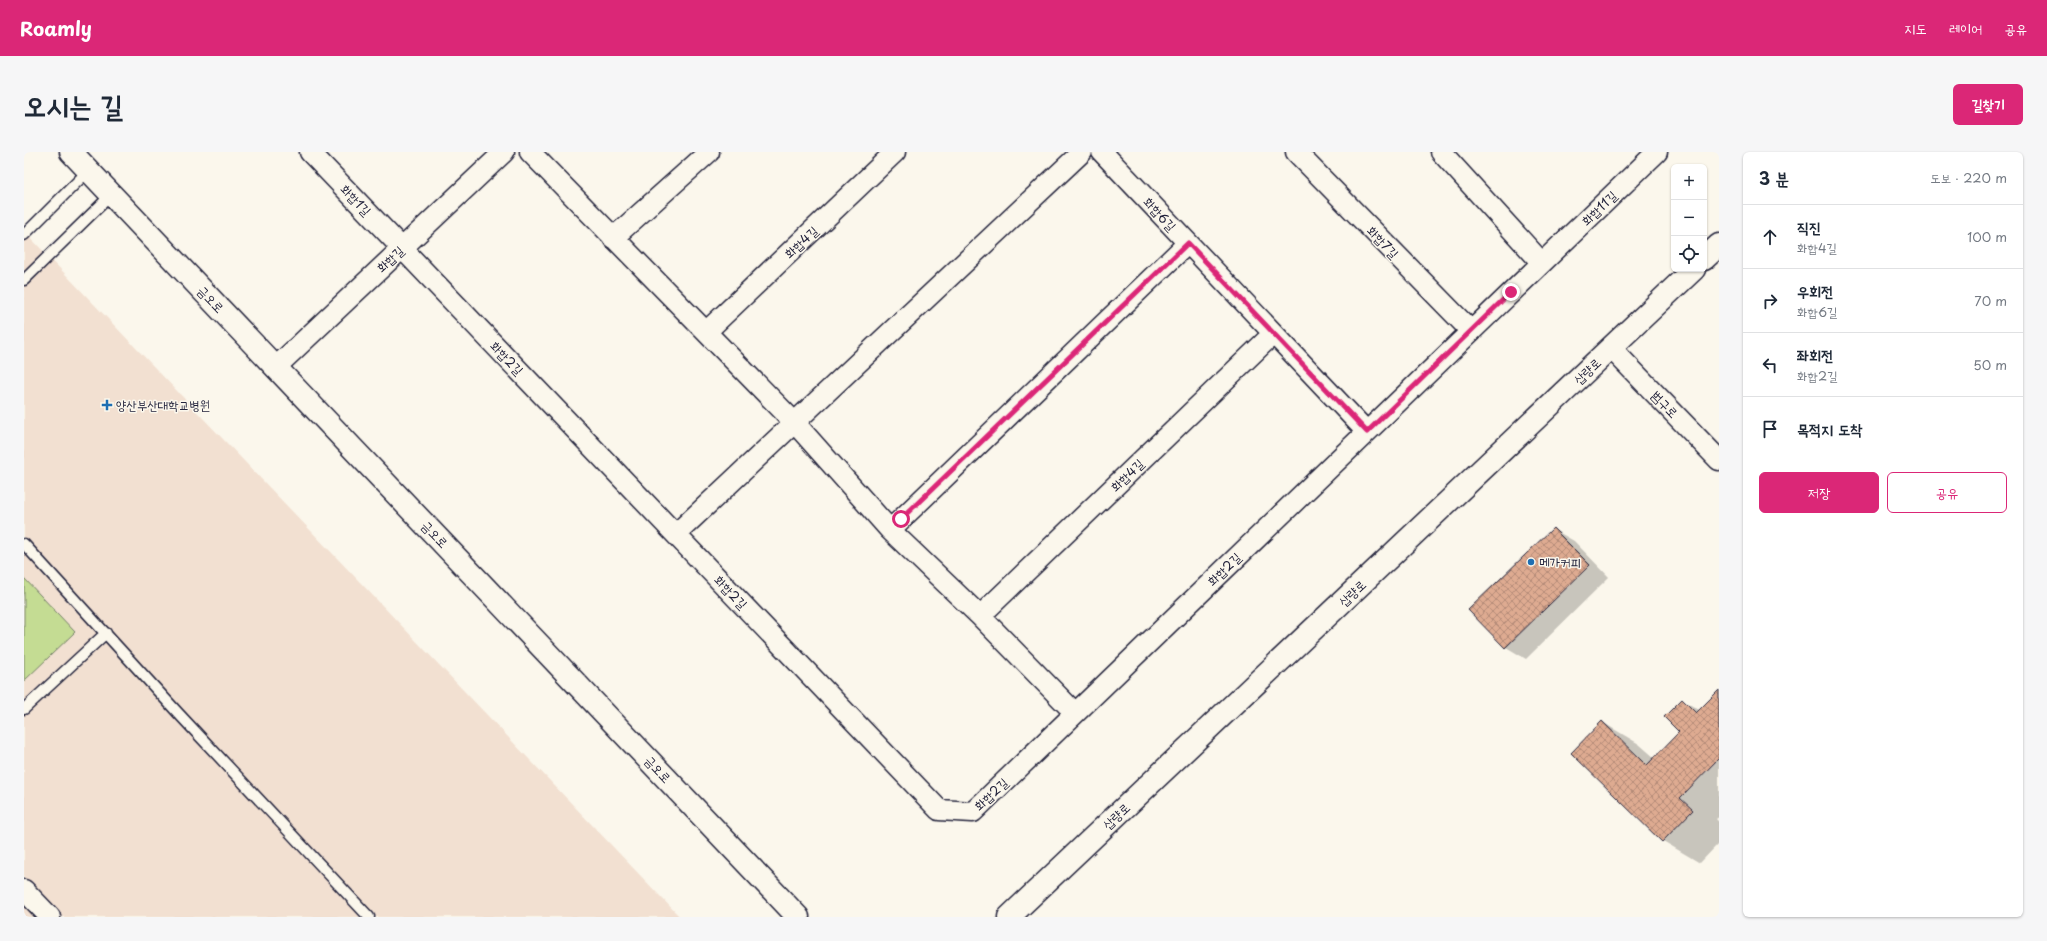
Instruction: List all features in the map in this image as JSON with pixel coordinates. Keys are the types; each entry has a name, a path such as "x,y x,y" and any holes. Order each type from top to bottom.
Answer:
{"main road":[{"name":"금오로","path":"71,152 798,917"},
{"path":"1707,256 1719,245"},
{"name":"삽량로","path":"1009,917 1691,272"}],"street":[{"name":"화합1길","path":"310,152 402,248"},
{"name":"화합길","path":"276,367 504,152"},
{"path":"530,152 794,422 890,530 980,616 1075,713"},
{"path":"613,238 709,152"},
{"name":"화합4길","path":"706,331 895,152"},
{"path":"676,534 1082,152"},
{"name":"화합6길","path":"1102,152 1367,432"},
{"name":"화합7길","path":"1296,152 1471,331"},
{"path":"1441,152 1542,263"},
{"name":"화합11길","path":"1542,263 1657,152"},
{"path":"890,530 1188,243"},
{"name":"화합2길","path":"402,248 939,810 972,812 1542,263"},
{"name":"화합4길","path":"980,616 1273,334"},
{"name":"범구로","path":"1611,348 1719,460"},
{"path":"24,890 50,917"}],"lane":[{"path":"24,235 88,171"},
{"path":"24,280 111,195"},
{"path":"24,544 369,917"},
{"path":"24,709 106,633"}],"shaded area":[{"name":"양산부산대학교병원","path":"24,231 356,578 680,917 24,917"}],"green space":[{"path":"24,578 75,632 24,681"}],"building":[{"path":"1553,528 1590,565 1505,648 1468,610"},
{"path":"1719,690 1719,758 1680,798 1693,810 1662,842 1571,753 1602,721 1647,765 1679,732 1664,717 1682,699 1696,713"}],"place":[{"name":"양산부산대학교병원","path":"107,405"},
{"name":"메가커피","path":"1531,562"}],"route":[{"path":"901,519 1188,243 1367,432 1511,292"}]}
